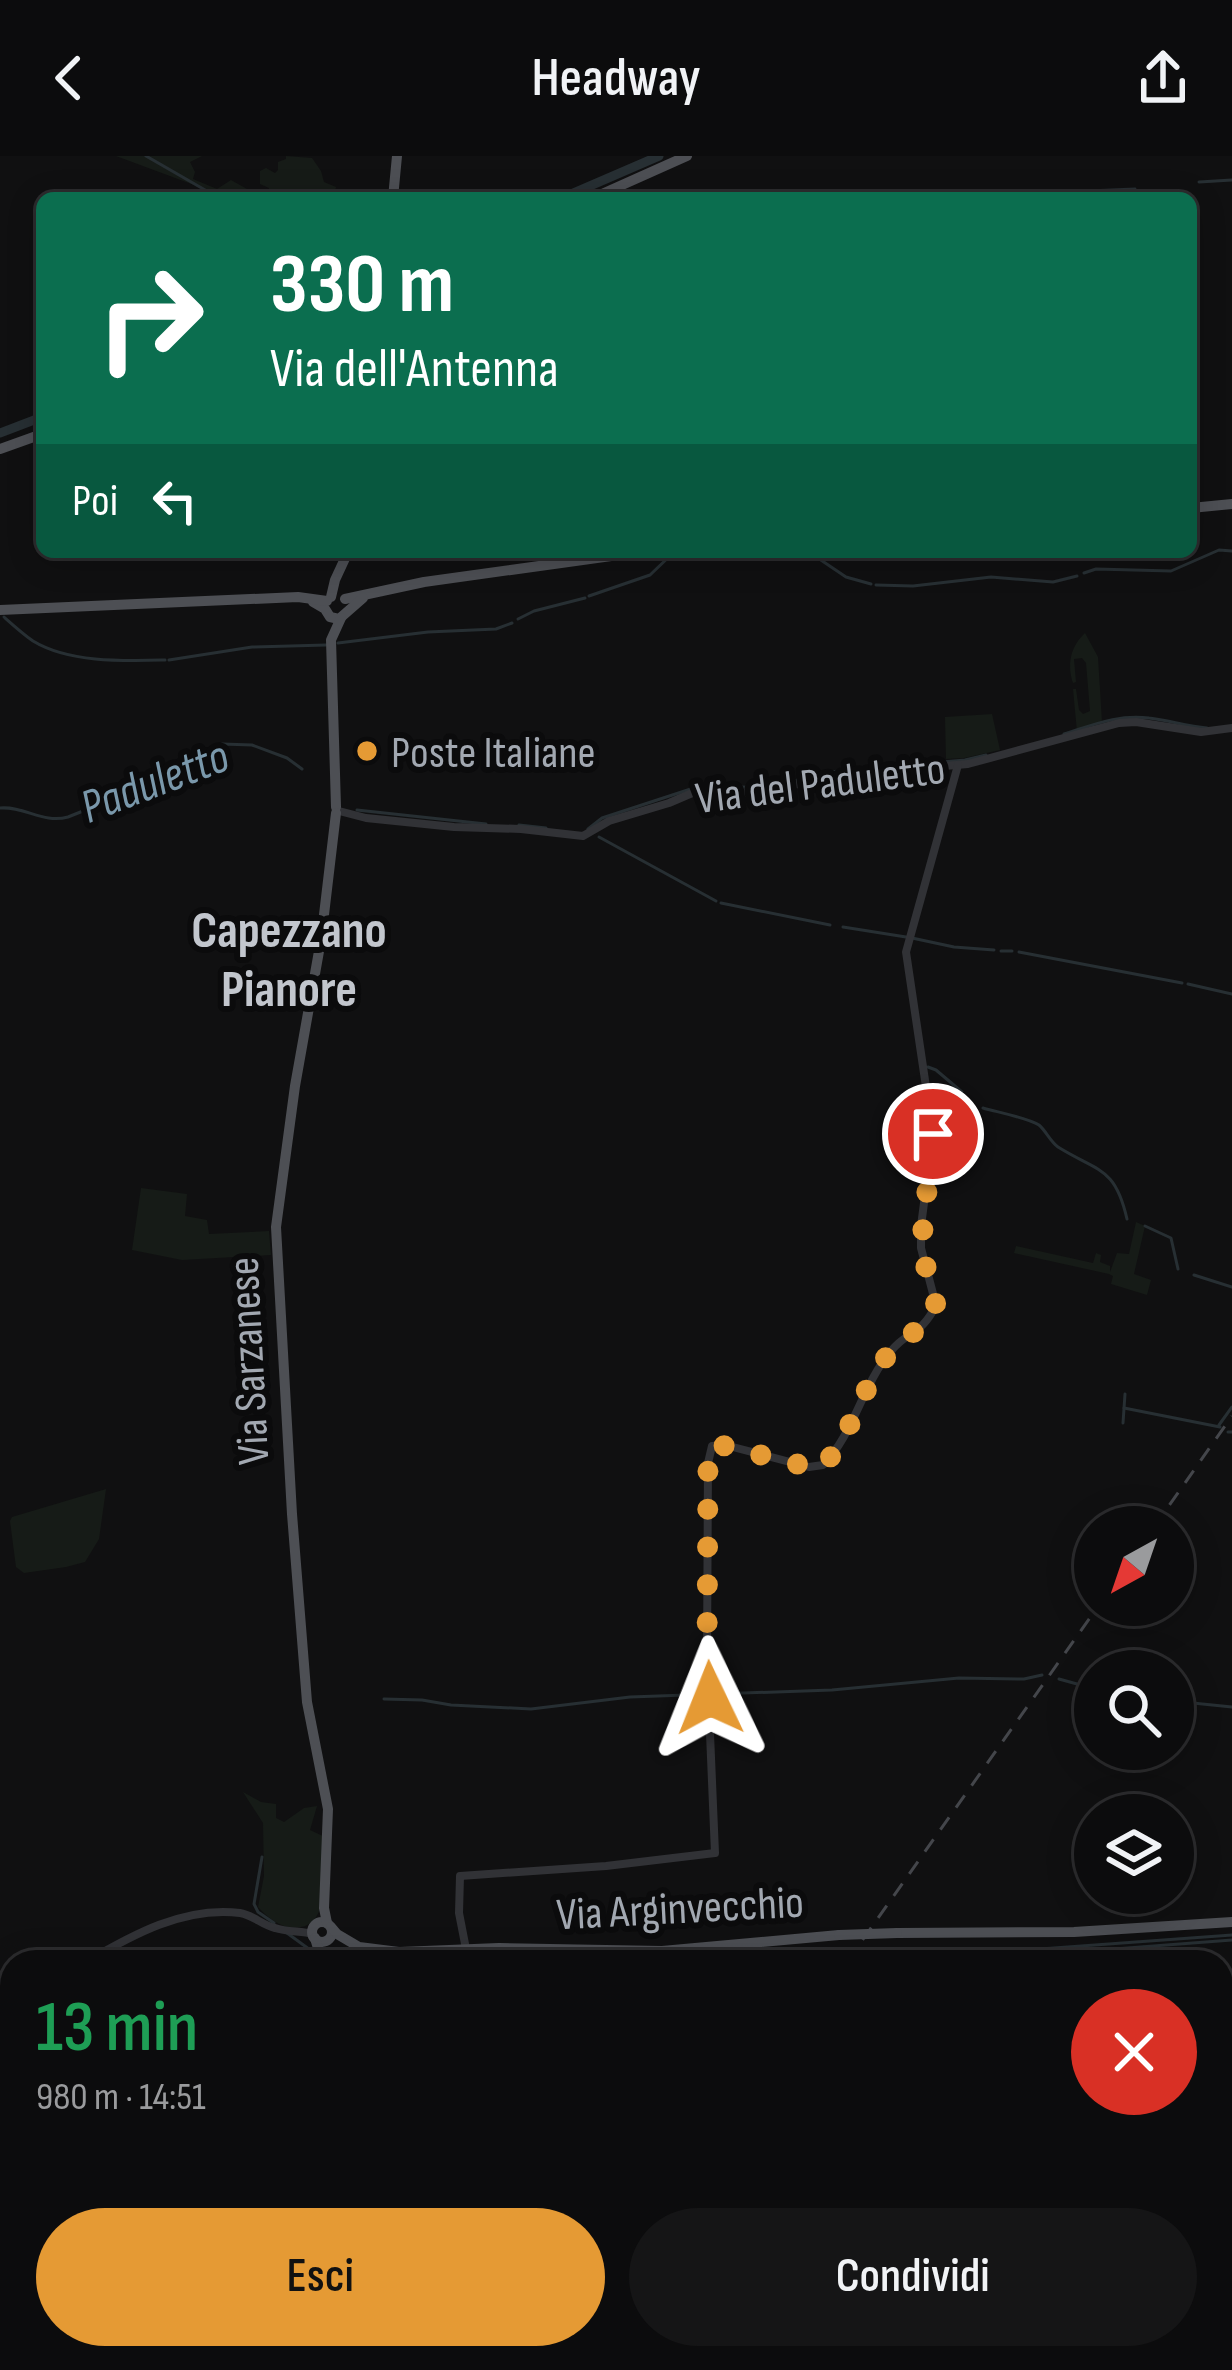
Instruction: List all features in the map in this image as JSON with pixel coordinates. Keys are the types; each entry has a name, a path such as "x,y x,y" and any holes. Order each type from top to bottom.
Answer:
{"main road":[{"path":"393,192 398,156"},
{"path":"606,192 687,156"},
{"path":"0,449 36,436"},
{"path":"1197,507 1232,504"},
{"name":"Via Sarzanese","path":"320,1950 317,1931 324,1907 328,1809 304,1669 276,1227 337,810 332,636 334,580 345,558"},
{"path":"0,610 307,597 336,606 424,582 597,558"},
{"name":"Via Arginvecchio","path":"673,1950 839,1935 1074,1932 1232,1922"},
{"name":"Via Arginvecchio","path":"317,1931 372,1950"},
{"name":"Via Arginvecchio","path":"420,1950 564,1950"}],"street":[{"name":"Via del Paduletto","path":"337,810 366,818 583,836 609,820 698,790 767,793 826,776 958,765 1119,723 1201,732 1232,728"},
{"path":"466,1949 459,1913 460,1876 715,1853 708,1485 712,1446 823,1466 890,1352 923,1327 936,1305 921,1248 933,1134 906,952 958,765"},
{"path":"105,1950 177,1918 236,1913 279,1929 317,1931"}],"shaded area":[{"path":"116,156 202,156 190,162 193,179 217,189 231,180 248,192 213,192"},
{"path":"312,158 324,182 336,187 335,192 268,192 260,184 260,171 266,168 275,173 278,162"},
{"path":"1085,633 1098,657 1102,722 1077,732 1073,689 1079,710 1083,714 1090,711 1086,663 1074,659 1073,683 1070,663"},
{"path":"992,714 1000,750 946,759 945,717"},
{"path":"141,1188 187,1194 185,1216 207,1220 209,1234 269,1231 271,1255 182,1260 132,1250"},
{"path":"1136,1222 1145,1226 1134,1274 1151,1280 1147,1295 1111,1284 1109,1274 1014,1253 1016,1246 1093,1263 1096,1253 1110,1272 1117,1253 1129,1254"},
{"path":"106,1489 99,1539 85,1562 24,1573 16,1567 12,1517"},
{"path":"243,1792 276,1804 276,1818 284,1822 304,1808 317,1806 310,1830 325,1837 325,1875 322,1903 311,1923 294,1928 283,1925 258,1907 264,1876 263,1823"}],"waterway":[{"path":"146,156 209,192"},
{"path":"576,192 659,156"},
{"path":"1199,182 1232,180"},
{"path":"1088,191 1135,189"},
{"path":"0,433 36,419"},
{"path":"1084,573 1096,569 1171,571 1219,550 1232,551"},
{"path":"589,596 650,575 668,558"},
{"path":"818,558 846,577 871,584"},
{"path":"876,585 991,577 1053,582 1077,576"},
{"path":"518,619 585,598"},
{"path":"4,617 33,641 63,653 97,659 165,660"},
{"path":"338,643 496,629 512,623"},
{"path":"169,660 252,647 326,645"},
{"path":"1064,734 1127,718 1207,728"},
{"name":"Paduletto","path":"0,808 68,817 153,783 222,744 252,745 302,769"},
{"path":"829,772 986,755"},
{"path":"794,781 819,774"},
{"path":"588,829 602,818 703,785 761,788 785,784"},
{"path":"357,810 486,824"},
{"path":"519,825 546,828"},
{"path":"599,837 716,901"},
{"path":"721,903 830,925"},
{"path":"843,927 906,937"},
{"path":"912,938 994,950"},
{"path":"1001,951 1012,951"},
{"path":"1019,952 1182,983"},
{"path":"1188,984 1232,994"},
{"path":"928,1067 962,1092"},
{"path":"983,1108 1039,1125 1058,1147 1103,1172 1117,1189 1127,1219"},
{"path":"1145,1226 1171,1238 1178,1269"},
{"path":"1194,1275 1232,1287"},
{"path":"1123,1423 1125,1394"},
{"path":"1219,1425 1232,1407"},
{"path":"1124,1408 1220,1427"},
{"path":"384,1699 531,1709 630,1697 832,1690 1042,1675"},
{"path":"1059,1679 1074,1683"},
{"path":"1194,1703 1232,1707"},
{"path":"262,1857 254,1904 274,1923"},
{"path":"287,1933 310,1950"},
{"path":"1025,1950 1232,1935"},
{"path":"1101,1950 1232,1940"}],"railway":[{"path":"1169,1506 1232,1416"},
{"path":"855,1950 1084,1626"}],"place":[{"name":"Poste Italiane","path":"367,751"}],"district":[{"name":"Capezzano Pianore","path":"289,958"}],"route":[{"path":"710,1698 709,1454 717,1444 809,1467 823,1466 890,1352 929,1319 936,1305 924,1267 921,1226 933,1134"}]}
